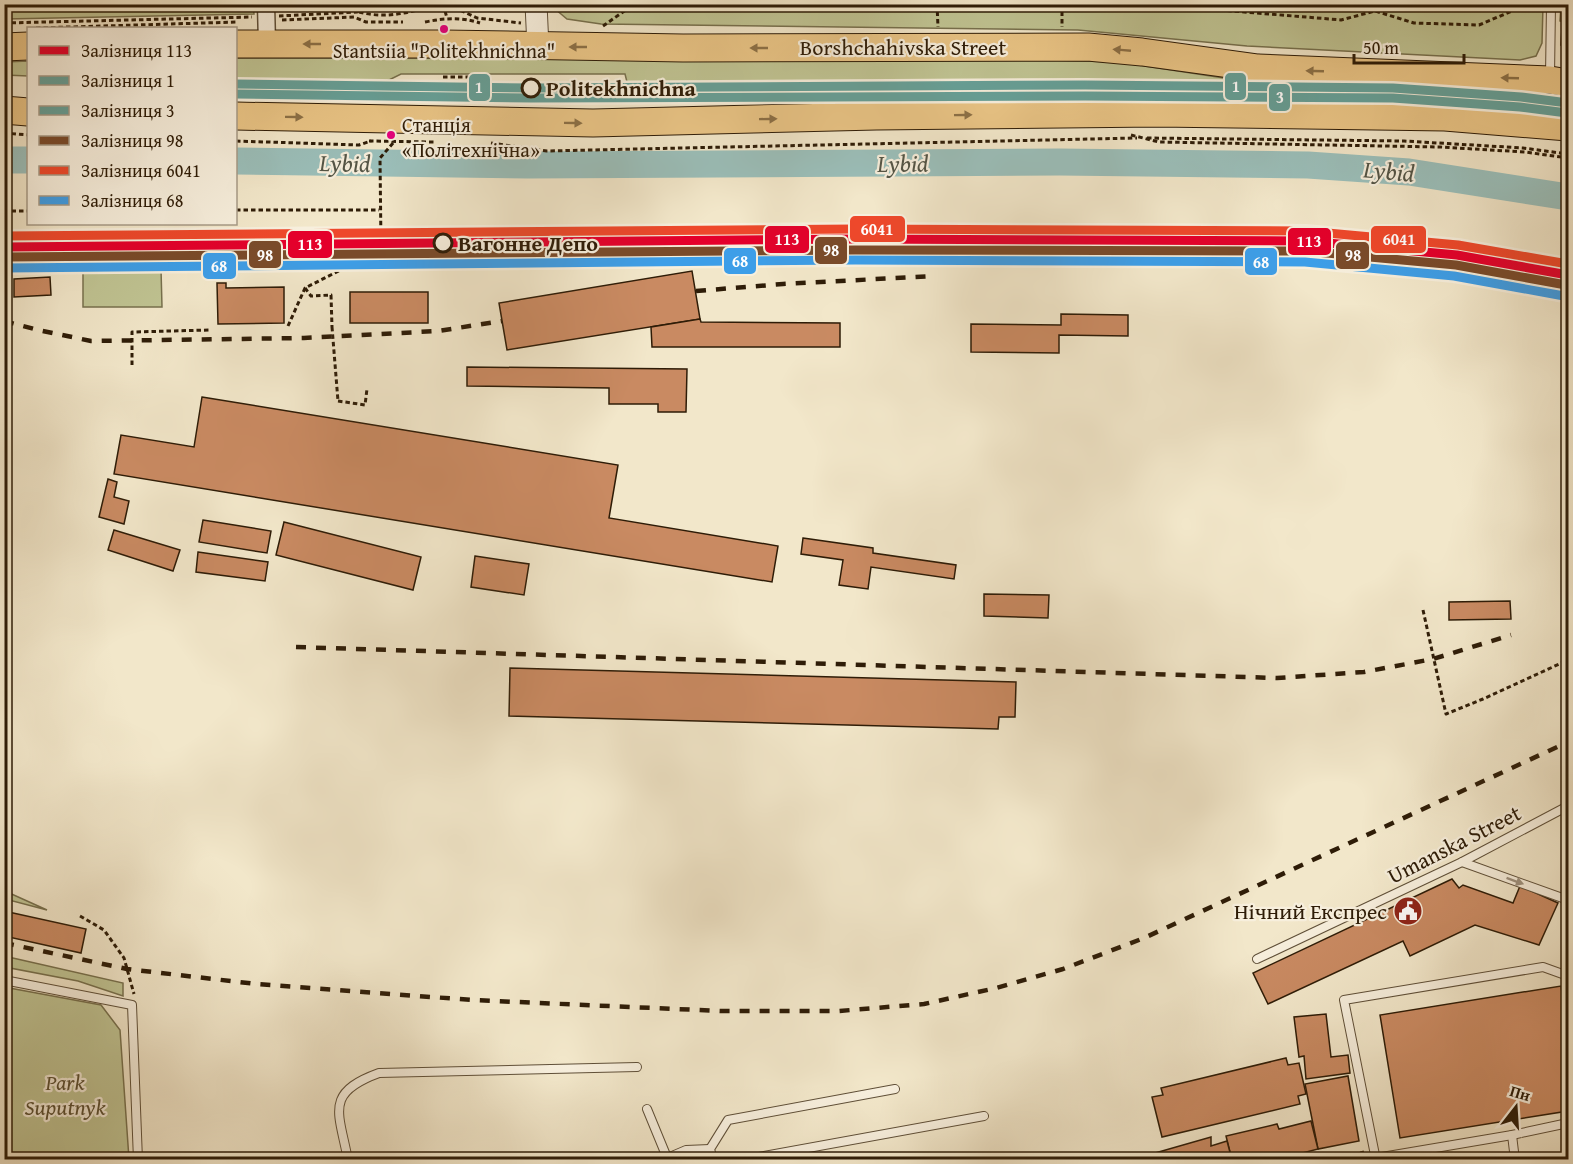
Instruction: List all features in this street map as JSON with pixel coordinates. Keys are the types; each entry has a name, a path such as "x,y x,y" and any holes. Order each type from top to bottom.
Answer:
{"main road":[{"name":"Borshchahivska Street","path":"237,44 532,35 1088,47 1258,68 1559,81"},
{"path":"4,47 27,46"},
{"path":"4,110 27,112"},
{"path":"237,116 593,123 876,116 1157,113 1445,117 1569,127"}],"street":[{"path":"532,35 536,4"},
{"path":"266,11 267,44"}],"lane":[{"path":"1551,4 1559,81"},
{"name":"Umanska Street","path":"1257,959 1462,862 1569,806"},
{"path":"1462,862 1569,900"},
{"path":"1569,976 1543,968 1344,1000 1376,1156 1512,1135 1569,1123"},
{"path":"4,980 132,1005 138,1160"},
{"path":"348,1160 338,1105 343,1093 363,1079 379,1073 637,1067"},
{"path":"713,1160 710,1149 728,1120 895,1089"},
{"path":"647,1109 667,1159 686,1150 710,1149"},
{"path":"742,1160 984,1116"},
{"path":"1512,1135 1515,1160"}],"path":[{"path":"357,12 366,7 408,4"},
{"path":"4,23 266,11 407,14 435,4"},
{"path":"445,4 451,28"},
{"path":"445,4 477,18 532,35"},
{"path":"601,4 604,7 747,4"},
{"path":"937,4 938,29"},
{"path":"1062,4 1062,30"},
{"path":"1198,4 1221,9 1341,20 1375,11 1414,23 1479,25 1536,4"},
{"path":"1512,11 1518,4"},
{"path":"602,27 631,6"},
{"path":"443,77 483,77"},
{"path":"4,133 27,135"},
{"path":"996,136 1126,134 1159,142 1440,147 1569,156"},
{"path":"526,142 489,142 547,151 1142,138"},
{"path":"237,141 359,145 373,141"},
{"path":"288,326 305,288 378,250 381,245 380,158 394,142"},
{"path":"237,210 379,210"},
{"path":"4,212 27,211"},
{"path":"305,288 311,296 331,295 338,401 365,405 367,389"},
{"path":"132,364 132,332 210,330"},
{"path":"1423,610 1446,714 1569,660"},
{"path":"80,916 104,930 124,958 134,991 132,1005"},
{"path":"1331,1160 1376,1156"}],"green space":[{"path":"253,4 254,14 5,19 5,5"},
{"path":"555,5 1543,5 1542,43 1536,56 1520,60 1247,46 1078,30 601,24 567,19 555,9"},
{"path":"1561,5 1568,5 1568,23 1560,21"},
{"path":"237,58 987,58 1118,62 1224,78 1225,82 627,82 625,74 401,74 387,81 237,80"},
{"path":"27,61 27,76 5,75 5,62"},
{"path":"83,269 161,269 162,307 83,307"},
{"path":"5,891 47,910 5,899"},
{"path":"4,956 123,983 123,996 78,981 5,967"},
{"name":"Park Suputnyk","path":"4,987 101,1005 120,1030 129,1159 5,1159"}],"building":[{"path":"486,4 513,4 513,11 486,9"},
{"path":"1562,28 1568,29 1568,46 1561,45"},
{"path":"692,271 700,319 507,350 499,303"},
{"path":"50,277 51,295 14,297 14,279"},
{"path":"217,283 226,283 226,288 284,287 284,323 218,324"},
{"path":"350,292 428,292 428,323 350,323"},
{"path":"1061,314 1128,315 1128,336 1059,335 1059,353 971,352 971,324 1061,325"},
{"path":"700,319 701,322 840,323 840,347 652,347 651,327"},
{"path":"467,367 687,369 686,412 658,412 658,404 609,404 609,388 467,386"},
{"path":"202,397 618,465 609,518 778,546 772,582 114,474 121,435 194,447"},
{"path":"108,479 117,482 114,497 129,501 124,524 99,517"},
{"path":"203,520 271,531 267,553 199,542"},
{"path":"284,522 421,557 413,590 276,555"},
{"path":"114,530 180,550 173,571 108,550"},
{"path":"803,538 873,548 873,553 956,565 954,579 871,567 868,589 839,585 843,560 801,554"},
{"path":"198,552 268,562 265,581 196,572"},
{"path":"475,556 529,564 524,595 471,587"},
{"path":"984,594 1049,595 1048,618 984,616"},
{"path":"1510,601 1511,619 1449,620 1449,602"},
{"path":"510,668 1016,682 1015,717 999,717 998,729 509,716"},
{"path":"1452,879 1459,888 1463,885 1513,903 1520,886 1558,903 1539,945 1475,925 1410,956 1403,941 1268,1004 1253,973"},
{"path":"4,911 86,929 81,953 4,936"},
{"path":"1561,986 1568,1033 1568,1111 1400,1138 1380,1015"},
{"path":"1326,1014 1331,1057 1348,1055 1350,1073 1306,1079 1304,1056 1299,1057 1294,1017"},
{"path":"1286,1058 1288,1065 1299,1063 1306,1094 1298,1096 1300,1104 1162,1137 1152,1097 1163,1095 1161,1088"},
{"path":"1348,1076 1359,1141 1318,1149 1305,1084"},
{"path":"1311,1121 1318,1149 1291,1156 1292,1160 1232,1160 1226,1136 1277,1124 1279,1129"},
{"path":"1211,1137 1211,1146 1227,1141 1232,1160 1157,1160 1155,1153"}],"waterway":[{"name":"Lybid","path":"4,160 27,160"},
{"name":"Lybid","path":"237,161 528,165 1059,162 1308,165 1409,172 1568,197"}],"railway":[{"path":"696,291 934,276"},
{"path":"4,321 91,341 304,338 438,331 502,321"},
{"path":"296,647 1277,678 1364,672 1433,659 1511,635"},
{"path":"4,943 127,969 256,984 472,1000 721,1011 839,1011 924,1004 996,988 1063,969 1144,938 1568,742"}],"rail line":[{"name":"1","path":"237,84 531,88 1085,85 1393,88 1521,97 1568,103"},
{"name":"3","path":"237,94 531,98 1085,96 1393,98 1520,107 1567,113"},
{"name":"6041","path":"4,236 855,229 1306,231 1458,245 1568,264"},
{"name":"113","path":"4,247 855,239 1306,241 1457,255 1568,275"},
{"name":"98","path":"4,257 855,250 1305,251 1456,265 1566,285"},
{"name":"68","path":"4,268 855,260 1305,262 1454,276 1564,296"}],"place":[{"name":"Stantsiia \"Politekhnichna\"","path":"444,29"},
{"name":"Politekhnichna","path":"531,88"},
{"name":"Станція «Політехнічна»","path":"391,135"},
{"name":"Вагонне Депо","path":"443,243"},
{"name":"Нічний Експрес","path":"1408,911"}]}
